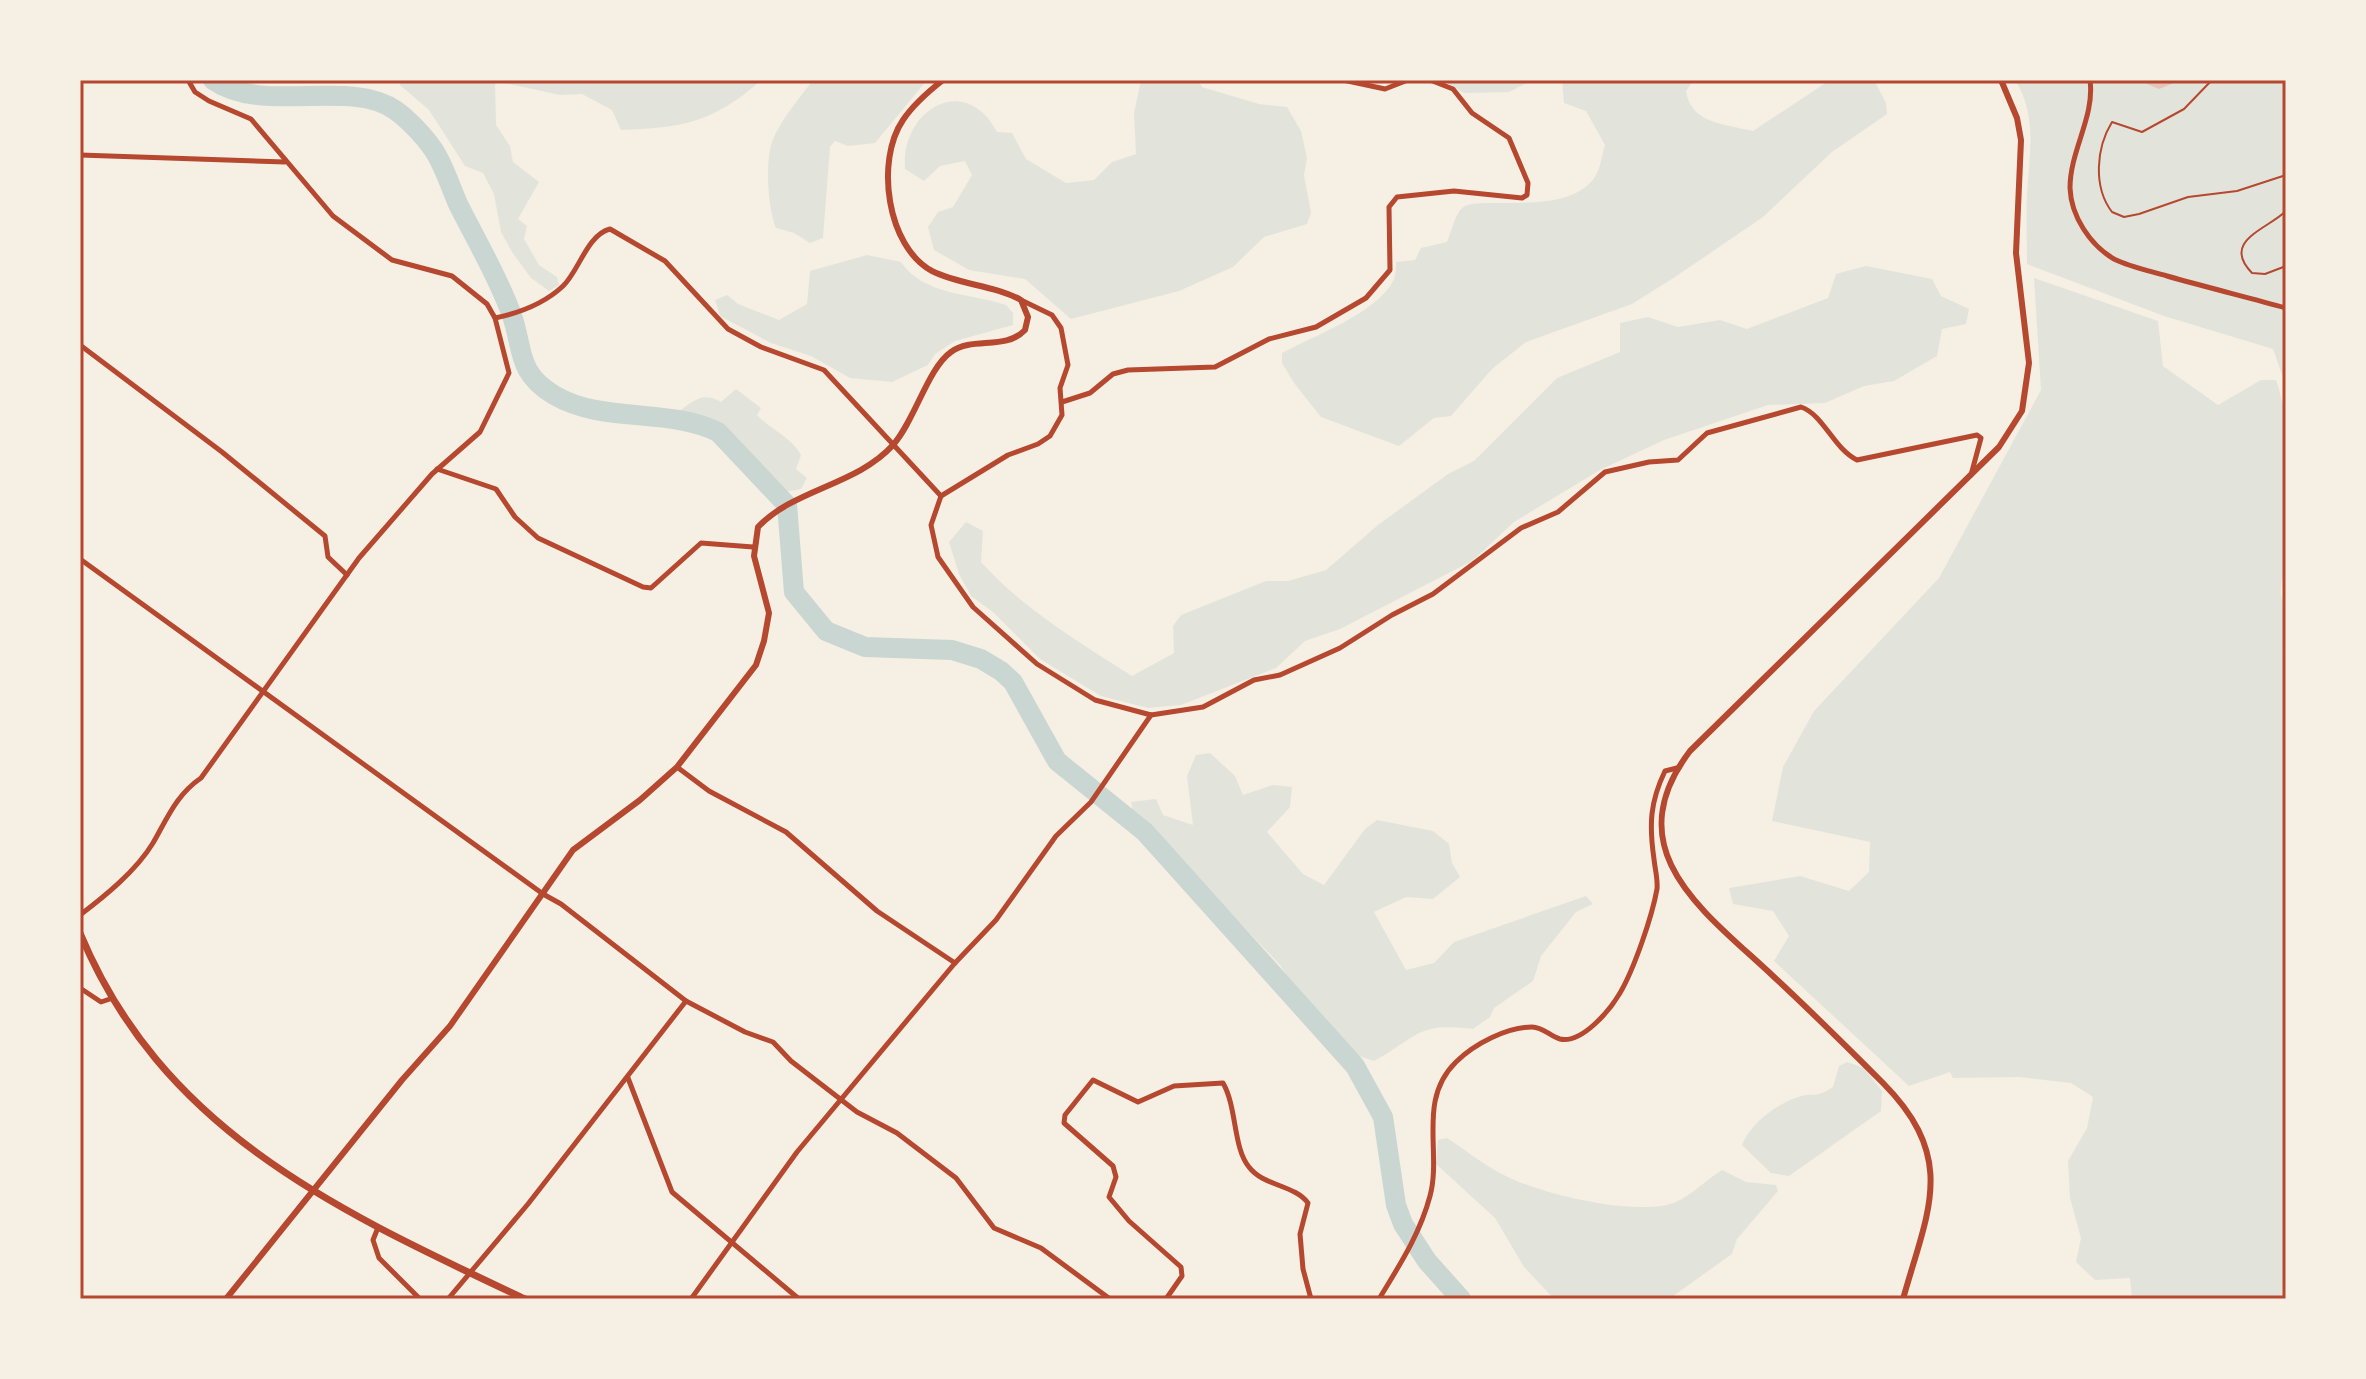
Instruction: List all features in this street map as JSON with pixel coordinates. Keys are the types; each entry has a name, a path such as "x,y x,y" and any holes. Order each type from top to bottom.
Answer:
{"main road":[{"path":"80,933 113,998 156,1062 191,1099 248,1148 312,1192 377,1230 525,1299"}],"street":[{"path":"80,915 108,894 152,844 161,823 188,787 201,778 347,575 437,469 480,432 509,373 495,318 487,304 452,276 392,260 345,225 251,119 209,101 195,92 188,80"},
{"path":"943,80 902,121 894,142 890,185 899,234 913,256 932,270 1021,300 1052,315 1061,328 1068,365 1060,388 1062,415 1050,436 1008,455 941,496 931,525 933,541 938,557 973,607 1037,664 1095,700 1151,715 1203,707 1254,680 1280,675 1340,648 1433,594 1521,528 1558,512 1598,476 1649,462 1678,460 1713,430 1801,407 1809,410 1842,453 1857,460 1977,435 1981,438 1971,476"},
{"path":"1343,80 1385,89 1408,80"},
{"path":"1062,402 1090,393 1113,374 1128,370 1215,367 1269,339 1316,327 1366,298 1390,270 1389,207 1397,197 1454,191 1522,198 1527,195 1528,183 1509,138 1472,113 1453,89 1430,80"},
{"path":"1903,1299 1928,1210 1932,1175 1920,1130 1905,1107 1883,1083 1682,888 1666,852 1662,833 1663,812 1677,768 1710,730 1971,476 2011,432 2022,411 2029,363 2016,253 2021,140 2017,118 2001,80"},
{"path":"2090,80 2091,106 2073,162 2070,189 2079,219 2096,245 2114,259 2145,270 2286,308"},
{"path":"81,151 286,162"},
{"path":"495,318 543,301 564,285 598,235 610,229 618,232 665,261 728,329 761,347 824,370 941,496"},
{"path":"226,1299 450,1026 573,850 640,800 677,767 760,654 769,613 753,547 758,527 771,516 860,469 892,445 912,418 936,369 952,351 964,345 1008,341 1025,330 1028,317 1021,300"},
{"path":"80,345 282,499 325,536 328,557 347,575"},
{"path":"437,469 496,489 515,517 538,538 643,587 651,588 701,543 753,547"},
{"path":"80,559 610,940 686,1001 745,1032 773,1042 841,1100 897,1133 956,1178 994,1228 1041,1248 1110,1299"},
{"path":"691,1299 797,1152 955,963 996,920 1056,836 1091,802 1151,715"},
{"path":"677,767 709,791 786,832 877,911 955,963"},
{"path":"1379,1299 1404,1254 1418,1236 1433,1184 1430,1127 1436,1101 1454,1064 1468,1052 1508,1032 1537,1027 1561,1039 1574,1038 1590,1028 1620,993 1658,887 1649,824 1652,798 1665,771 1677,768"},
{"path":"80,988 101,1002 113,998"},
{"path":"448,1299 686,1001"},
{"path":"628,1077 672,1192 799,1299"},
{"path":"1166,1299 1182,1276 1181,1267 1119,1209 1109,1193 1116,1177 1113,1166 1064,1123 1065,1115 1093,1080 1138,1102 1174,1086 1223,1083 1247,1166 1308,1203 1300,1234 1303,1269 1311,1299"},
{"path":"377,1230 373,1240 379,1258 420,1299"}],"lane":[{"path":"2212,80 2184,109 2142,132 2112,122 2102,146 2100,169 2101,192 2112,212 2124,217 2188,197 2237,191 2286,175"},
{"path":"2286,211 2248,238 2241,253 2242,263 2252,273 2265,274 2286,266"}],"shaded area":[{"path":"401,80 761,80 728,105 697,120 621,130 612,110 582,94 560,95 495,81 496,125 510,146 513,162 539,182 518,219 527,226 524,239 539,265 557,277 559,285 549,291 531,278 512,252 501,232 494,194 483,173 465,166 429,110 400,85"},
{"path":"813,80 927,80 875,143 848,146 835,141 830,147 823,238 810,243 794,233 776,228 768,173 775,134"},
{"path":"1141,80 1198,80 1202,87 1259,104 1287,107 1301,131 1307,158 1304,175 1311,213 1307,224 1264,237 1233,267 1179,291 1071,319 1025,279 969,270 934,250 928,227 938,212 953,207 972,175 965,161 940,166 924,181 905,169 906,148 923,115 953,101 968,104 984,114 997,132 1012,133 1026,159 1066,183 1094,180 1112,162 1136,154 1134,113"},
{"path":"1442,80 1533,80 1509,92 1464,93"},
{"path":"1562,80 1694,80 1686,91 1695,110 1711,121 1753,131 1830,80 1874,80 1886,103 1887,114 1832,152 1763,217 1675,277 1632,304 1526,342 1492,369 1451,416 1434,418 1399,446 1321,417 1294,383 1282,363 1282,353 1343,323 1374,303 1393,281 1396,262 1415,260 1421,248 1447,242 1462,208 1471,204 1525,203 1566,197 1584,188 1596,175 1605,145 1586,111 1564,103"},
{"path":"2015,80 2286,80 2286,386 2273,349 2164,316 2027,264 2030,136 2027,108"},
{"path":"867,255 901,262 911,273 935,287 1006,305 1013,313 1013,325 955,341 935,354 928,365 892,382 850,378 811,356 771,343 720,316 715,300 727,295 738,304 779,320 807,304 810,271"},
{"path":"1866,266 1932,279 1941,296 1969,309 1966,324 1942,329 1937,356 1894,381 1864,386 1825,403 1768,405 1664,440 1600,470 1514,522 1472,561 1340,629 1305,641 1276,668 1181,705 1148,708 1101,696 1040,659 993,612 971,596 959,574 949,542 966,522 983,531 981,562 997,579 1052,624 1132,676 1174,653 1173,626 1181,615 1266,581 1288,581 1326,570 1378,525 1448,474 1474,461 1557,378 1620,352 1620,323 1648,317 1678,327 1720,320 1747,329 1828,298 1836,274"},
{"path":"2034,278 2158,321 2163,366 2218,405 2261,380 2276,380 2282,400 2289,467 2286,561 2281,590 2285,616 2282,654 2286,658 2286,1299 2132,1299 2130,1278 2095,1280 2076,1262 2081,1238 2070,1198 2068,1161 2087,1128 2093,1097 2071,1083 2019,1077 1953,1078 1950,1072 1909,1086 1774,961 1789,936 1773,911 1733,904 1729,888 1800,876 1849,891 1869,872 1870,842 1772,821 1783,767 1814,711 1939,578 2041,390"},
{"path":"736,389 761,408 757,415 792,443 801,455 796,469 807,478 801,489 785,492 753,455 729,435 701,421 685,419 678,412 703,397 721,402"},
{"path":"1210,753 1235,776 1243,795 1273,785 1292,787 1290,807 1267,832 1303,874 1324,885 1365,829 1377,820 1433,831 1449,844 1452,863 1460,877 1433,899 1406,897 1374,912 1406,970 1434,963 1454,942 1586,896 1593,904 1576,912 1541,956 1533,981 1494,1008 1490,1017 1473,1029 1429,1029 1374,1061 1353,1054 1307,1006 1280,965 1179,859 1156,829 1133,810 1131,802 1156,799 1163,815 1193,825 1187,776 1196,755"},
{"path":"1847,1062 1864,1068 1882,1091 1881,1111 1789,1176 1771,1173 1742,1145 1746,1137 1758,1122 1789,1100 1833,1087 1839,1066"},
{"path":"1447,1138 1514,1180 1586,1201 1637,1207 1659,1206 1676,1202 1722,1170 1746,1182 1776,1185 1778,1191 1737,1239 1732,1254 1669,1299 1554,1299 1524,1267 1495,1218 1436,1164 1438,1140"}],"building":[{"path":"2138,80 2181,80 2159,89"}],"waterway":[{"path":"213,80 233,90 256,95 355,97 376,101 395,110 425,139 440,162 505,299 527,368 541,386 573,404 593,410 678,420 718,432 787,505 794,592 826,631 865,647 952,650 981,659 1013,682 1057,761 1145,832 1355,1066 1383,1117 1396,1205 1403,1224 1427,1261 1461,1299"}]}
